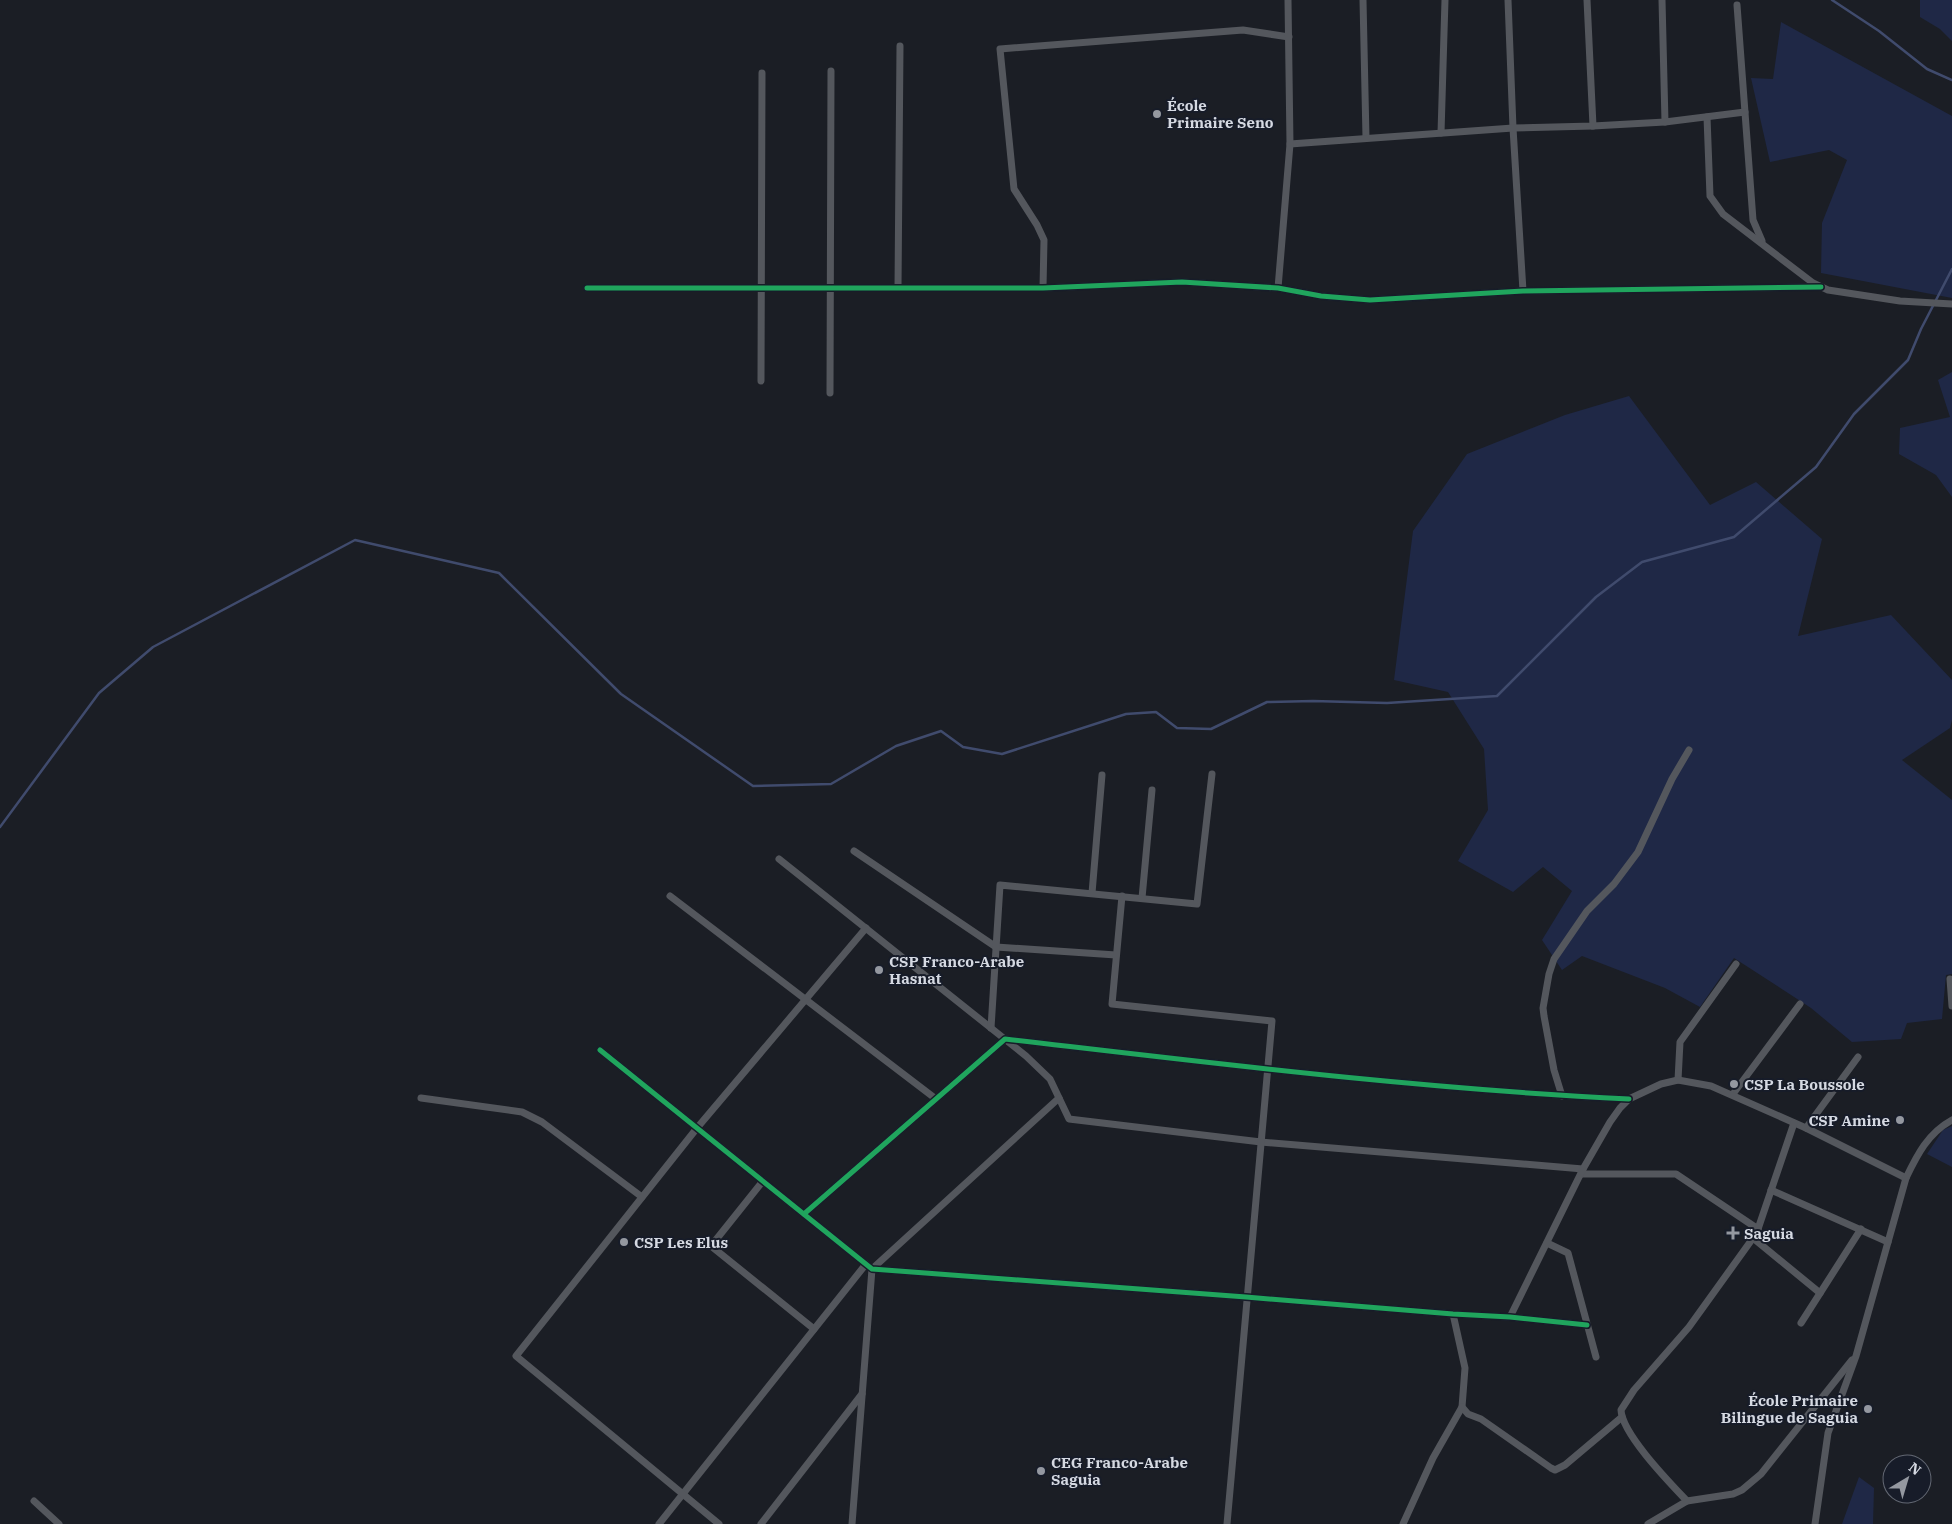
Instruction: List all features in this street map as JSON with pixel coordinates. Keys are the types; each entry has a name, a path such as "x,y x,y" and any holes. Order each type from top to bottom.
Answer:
{"street":[{"path":"1278,288 1290,144 1288,0"},
{"path":"1364,0 1366,138"},
{"path":"1441,133 1445,0"},
{"path":"1508,0 1523,291"},
{"path":"1587,0 1593,126"},
{"path":"1662,0 1666,122"},
{"path":"1737,5 1753,220 1763,244"},
{"path":"1043,288 1044,240 1034,219 1014,189 1000,49 1243,30 1288,37"},
{"path":"898,288 900,46"},
{"path":"830,393 832,71"},
{"path":"761,381 762,73"},
{"path":"1290,144 1514,128 1666,122 1745,112"},
{"path":"1707,117 1710,196 1723,214 1807,279 1821,287"},
{"path":"587,288 1043,288 1182,282 1278,288 1321,296 1370,300 1523,291 1821,287 1866,297 1952,304"},
{"path":"1562,1096 1554,1070 1543,1008 1549,974 1554,959 1587,911 1614,884 1634,858 1646,837 1672,779 1689,750"},
{"path":"991,1028 1000,885 1197,904 1212,774"},
{"path":"1092,893 1102,775"},
{"path":"1142,898 1152,790"},
{"path":"854,851 996,947 1116,955"},
{"path":"779,859 1026,1056 1050,1079 1069,1119 1261,1142 1582,1172 1676,1174 1758,1230"},
{"path":"670,896 936,1099"},
{"path":"1122,896 1112,1004 1272,1021 1227,1524"},
{"path":"719,1524 516,1356 697,1128 866,928"},
{"path":"1678,1080 1680,1042 1736,964"},
{"path":"1950,978 1952,1006"},
{"path":"1733,1094 1800,1004"},
{"path":"804,1214 1005,1039 1268,1070 1562,1096 1629,1099"},
{"path":"600,1050 869,1266 1453,1314 1510,1317 1587,1325"},
{"path":"1806,1128 1858,1057"},
{"path":"1510,1317 1582,1172 1610,1122 1629,1099 1661,1084 1678,1080 1711,1086 1733,1094 1906,1178"},
{"path":"421,1098 522,1112 542,1122 642,1197"},
{"path":"659,1524 814,1329 869,1266 1059,1098"},
{"path":"1815,1524 1828,1434 1856,1356 1906,1178 1918,1153 1928,1140 1936,1130 1952,1120"},
{"path":"1687,1501 1642,1450 1622,1417 1621,1410 1634,1390 1689,1327 1758,1230 1794,1123"},
{"path":"763,1181 711,1246 814,1329"},
{"path":"1771,1190 1888,1242"},
{"path":"1801,1323 1861,1229"},
{"path":"1753,1238 1820,1293"},
{"path":"1547,1243 1568,1253 1596,1357"},
{"path":"852,1524 869,1266"},
{"path":"1403,1524 1433,1458 1462,1407 1465,1368 1453,1314"},
{"path":"1648,1524 1687,1501 1733,1494 1742,1490 1761,1474 1856,1356"},
{"path":"761,1524 862,1394"},
{"path":"1462,1407 1468,1414 1481,1419 1555,1470 1565,1465 1622,1417"},
{"path":"34,1501 59,1524"}],"shaded area":[{"path":"1920,0 1952,0 1952,41 1940,29 1920,17"},
{"path":"1781,22 1952,116 1952,298 1821,273 1822,223 1847,160 1829,150 1770,162 1751,78 1773,79"},
{"path":"1952,372 1952,497 1936,475 1899,454 1900,428 1950,417 1938,380"},
{"path":"1629,396 1710,505 1756,482 1822,539 1798,636 1891,615 1952,680 1952,720 1950,728 1902,760 1952,800 1952,974 1946,975 1942,1019 1907,1023 1901,1039 1852,1042 1811,1008 1734,958 1700,1007 1665,988 1582,956 1562,970 1542,940 1572,891 1543,867 1513,892 1458,861 1488,810 1484,749 1448,692 1394,680 1413,531 1467,454 1565,415"},
{"path":"1952,1126 1952,1167 1927,1154 1943,1130"},
{"path":"1859,1477 1874,1488 1873,1524 1842,1524"}],"waterway":[{"path":"1832,0 1879,31 1927,69 1952,80"},
{"path":"0,827 99,693 153,647 355,540 499,573 621,694 753,786 831,784 896,746 941,731 963,747 1002,754 1126,714 1156,712 1177,728 1211,729 1267,702 1387,703 1497,696 1596,597 1642,562 1734,537 1816,467 1854,414 1908,360 1921,329 1952,269"}],"cycle path":[{"path":"587,288 1043,288 1182,282 1278,288 1321,296 1370,300 1523,291 1821,287"},
{"path":"804,1214 1005,1039 1394,1082 1551,1095 1629,1099"},
{"path":"600,1050 872,1269 1510,1317 1587,1325"}],"place":[{"name":"École Primaire Seno","path":"1157,114"},
{"name":"CSP Franco-Arabe Hasnat","path":"879,970"},
{"name":"CSP La Boussole","path":"1734,1084"},
{"name":"CSP Amine","path":"1900,1120"},
{"name":"Saguia","path":"1733,1233"},
{"name":"CSP Les Elus","path":"624,1242"},
{"name":"École Primaire Bilingue de Saguia","path":"1868,1409"},
{"name":"CEG Franco-Arabe Saguia","path":"1041,1471"}]}
